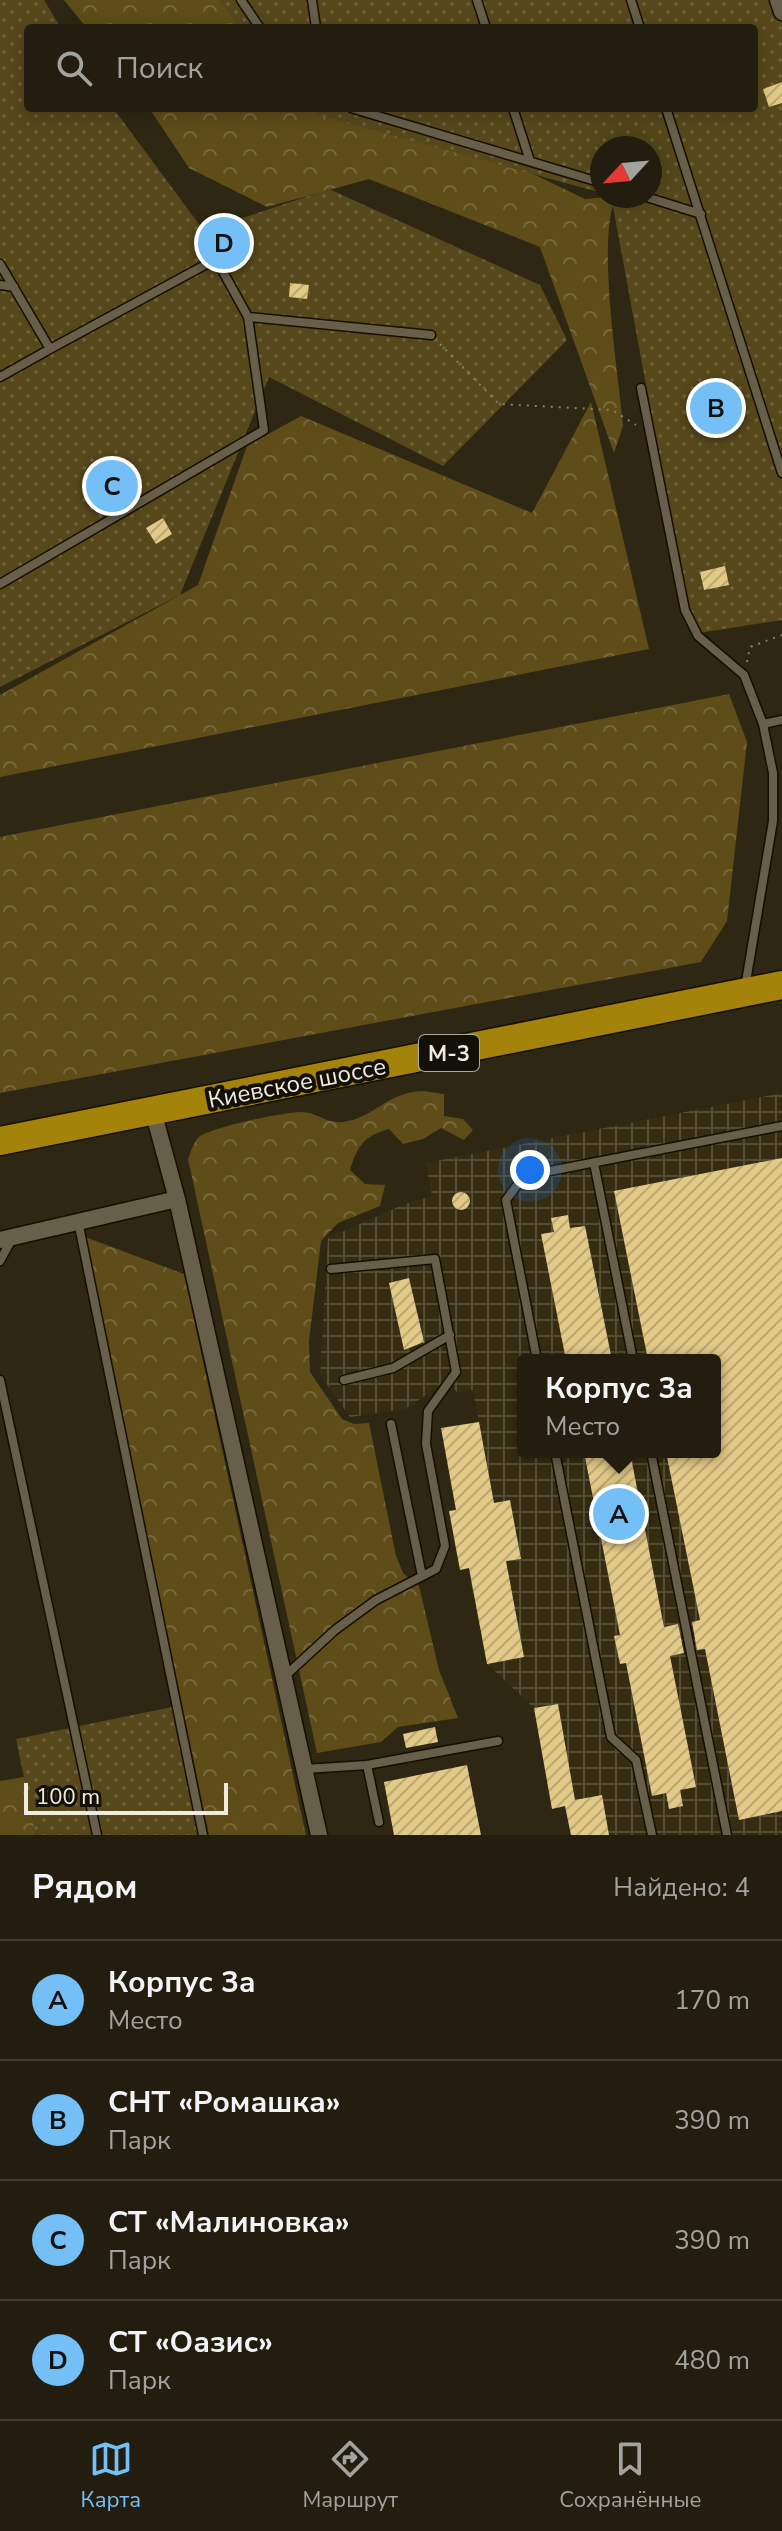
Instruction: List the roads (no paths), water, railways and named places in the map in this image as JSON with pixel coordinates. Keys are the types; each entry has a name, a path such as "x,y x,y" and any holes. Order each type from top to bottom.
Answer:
{"highway":[{"name":"Киевское шоссе","path":"0,1141 782,985"}],"street":[{"path":"778,0 782,12"},
{"path":"153,1111 177,1199 319,1835"},
{"path":"6,1238 177,1199"}],"lane":[{"path":"241,0 257,24"},
{"path":"312,0 315,24"},
{"path":"477,0 485,24"},
{"path":"631,0 639,24"},
{"path":"365,112 590,179"},
{"path":"514,112 530,161"},
{"path":"667,112 782,473"},
{"path":"662,202 701,214"},
{"path":"0,377 216,259 248,317 264,430 0,584"},
{"path":"0,264 50,349"},
{"path":"0,285 14,287"},
{"path":"248,317 431,335"},
{"path":"641,388 685,610 698,636 744,675 778,772 778,801 744,992"},
{"path":"763,724 782,720"},
{"path":"536,1354 506,1200 524,1176 782,1126"},
{"path":"594,1163 632,1354"},
{"path":"78,1221 203,1835"},
{"path":"0,1261 6,1238"},
{"path":"284,1677 355,1615 436,1569 445,1546 426,1444 428,1411 456,1372 435,1259 331,1269"},
{"path":"344,1380 393,1368 450,1335"},
{"path":"0,1380 97,1835"},
{"path":"391,1424 422,1576"},
{"path":"556,1458 611,1737 636,1760 652,1835"},
{"path":"652,1458 727,1835"},
{"path":"304,1770 367,1765 498,1741"},
{"path":"367,1765 379,1822"}],"place":[{"name":"СТ «Оазис»","path":"224,243"},
{"name":"СНТ «Ромашка»","path":"716,408"},
{"name":"СТ «Малиновка»","path":"112,486"},
{"name":"Корпус 3a","path":"619,1514"}]}
